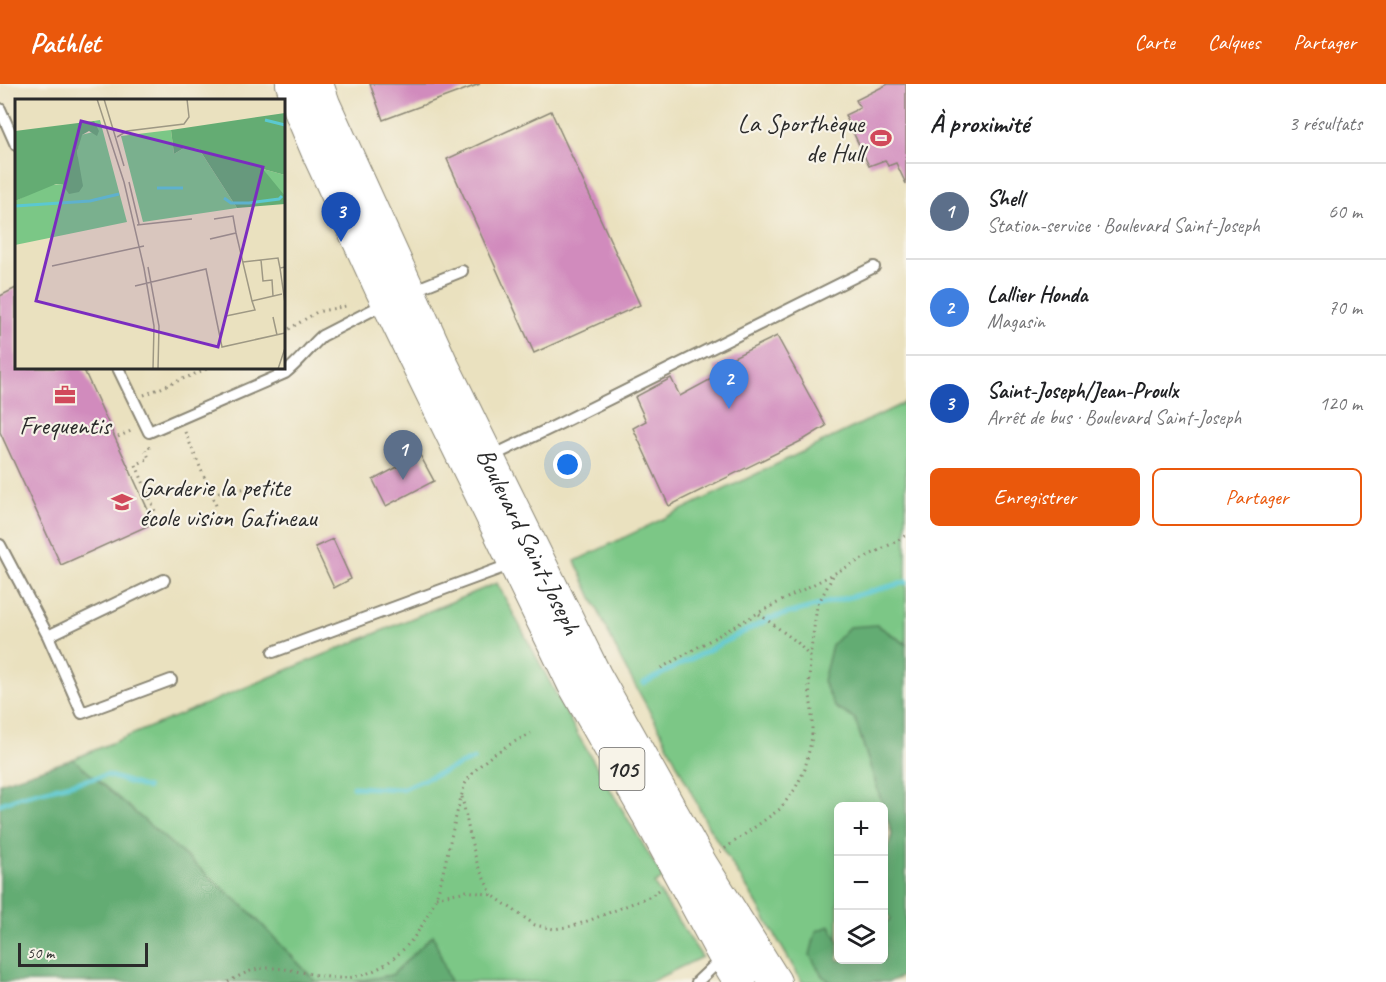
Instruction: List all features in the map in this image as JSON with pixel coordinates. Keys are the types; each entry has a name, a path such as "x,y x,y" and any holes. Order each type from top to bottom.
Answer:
{"main road":[{"name":"Boulevard Saint-Joseph","path":"292,84 318,153 398,298 524,559 595,675 640,757 691,870 722,952 740,982"},
{"name":"Boulevard Saint-Joseph","path":"318,84 398,298"},
{"name":"Boulevard Saint-Joseph","path":"691,870 775,982"}],"lane":[{"path":"0,109 15,143"},
{"path":"478,463 549,430 874,267"},
{"path":"118,369 149,432 285,373 322,336 398,298 462,271"},
{"path":"0,544 48,636 82,713 171,680"},
{"path":"273,652 524,559"},
{"path":"48,636 165,580"},
{"path":"698,982 717,963 722,952"}],"path":[{"path":"285,331 317,312 353,305"},
{"path":"133,399 207,369"},
{"path":"179,419 217,509"},
{"path":"155,445 146,449 149,458 136,465 155,510"},
{"path":"212,493 249,488"},
{"path":"661,668 758,613 906,535"},
{"path":"436,897 467,891 492,896 535,925 554,929 573,926 651,896 780,809 795,789 805,769 812,737 810,657 817,606 834,574"},
{"path":"758,613 797,642 810,657"},
{"path":"228,982 249,972 266,968 340,978 369,973 386,965 420,930 436,897 461,796 472,772 506,747 531,733"},
{"path":"461,796 476,858 492,896"}],"green space":[{"path":"906,402 906,644 877,625 835,707 855,719 882,802 834,802 834,933 830,926 822,976 831,982 802,982 708,826 660,730 621,660 575,561"},
{"path":"497,583 579,737 663,878 654,884 702,957 650,982 450,982 433,935 392,975 354,982 316,982 249,911 73,759"},
{"path":"877,625 906,644 906,975 889,982 831,982 822,976 810,955 816,931 830,926 834,933 834,964 888,964 888,921 890,919 888,914 888,846 892,834 888,822 888,802 882,802 855,719 835,707 823,681 832,645 849,627"},
{"path":"73,759 249,911 316,982 0,982 0,783"},
{"path":"433,935 450,982 354,982 392,975"}],"building":[{"path":"370,84 480,84 383,120"},
{"name":"La Sporthèque de Hull","path":"888,84 906,84 906,184 896,163 888,166 885,160 869,166 845,115 860,108 856,100"},
{"path":"551,111 640,305 534,353 447,159"},
{"path":"15,288 15,369 83,369 154,523 61,565 0,432 0,296"},
{"path":"777,336 826,426 803,440 669,506 633,428 646,421 635,397 671,378 680,396 717,376 713,367"},
{"path":"420,455 434,481 386,506 373,480"},
{"path":"333,539 351,579 334,588 315,547"}],"waterway":[{"path":"644,683 771,618 906,582"},
{"path":"353,787 401,789 474,759"},
{"path":"0,804 22,796 107,775 147,788"}],"place":[{"name":"La Sporthèque de Hull","path":"881,138"},
{"name":"Saint-Joseph/Jean-Proulx","path":"341,242"},
{"name":"Frequentis","path":"65,395"},
{"name":"Lallier Honda","path":"729,409"},
{"name":"Shell","path":"403,480"},
{"name":"Garderie la petite école vision Gatineau","path":"122,502"}]}
